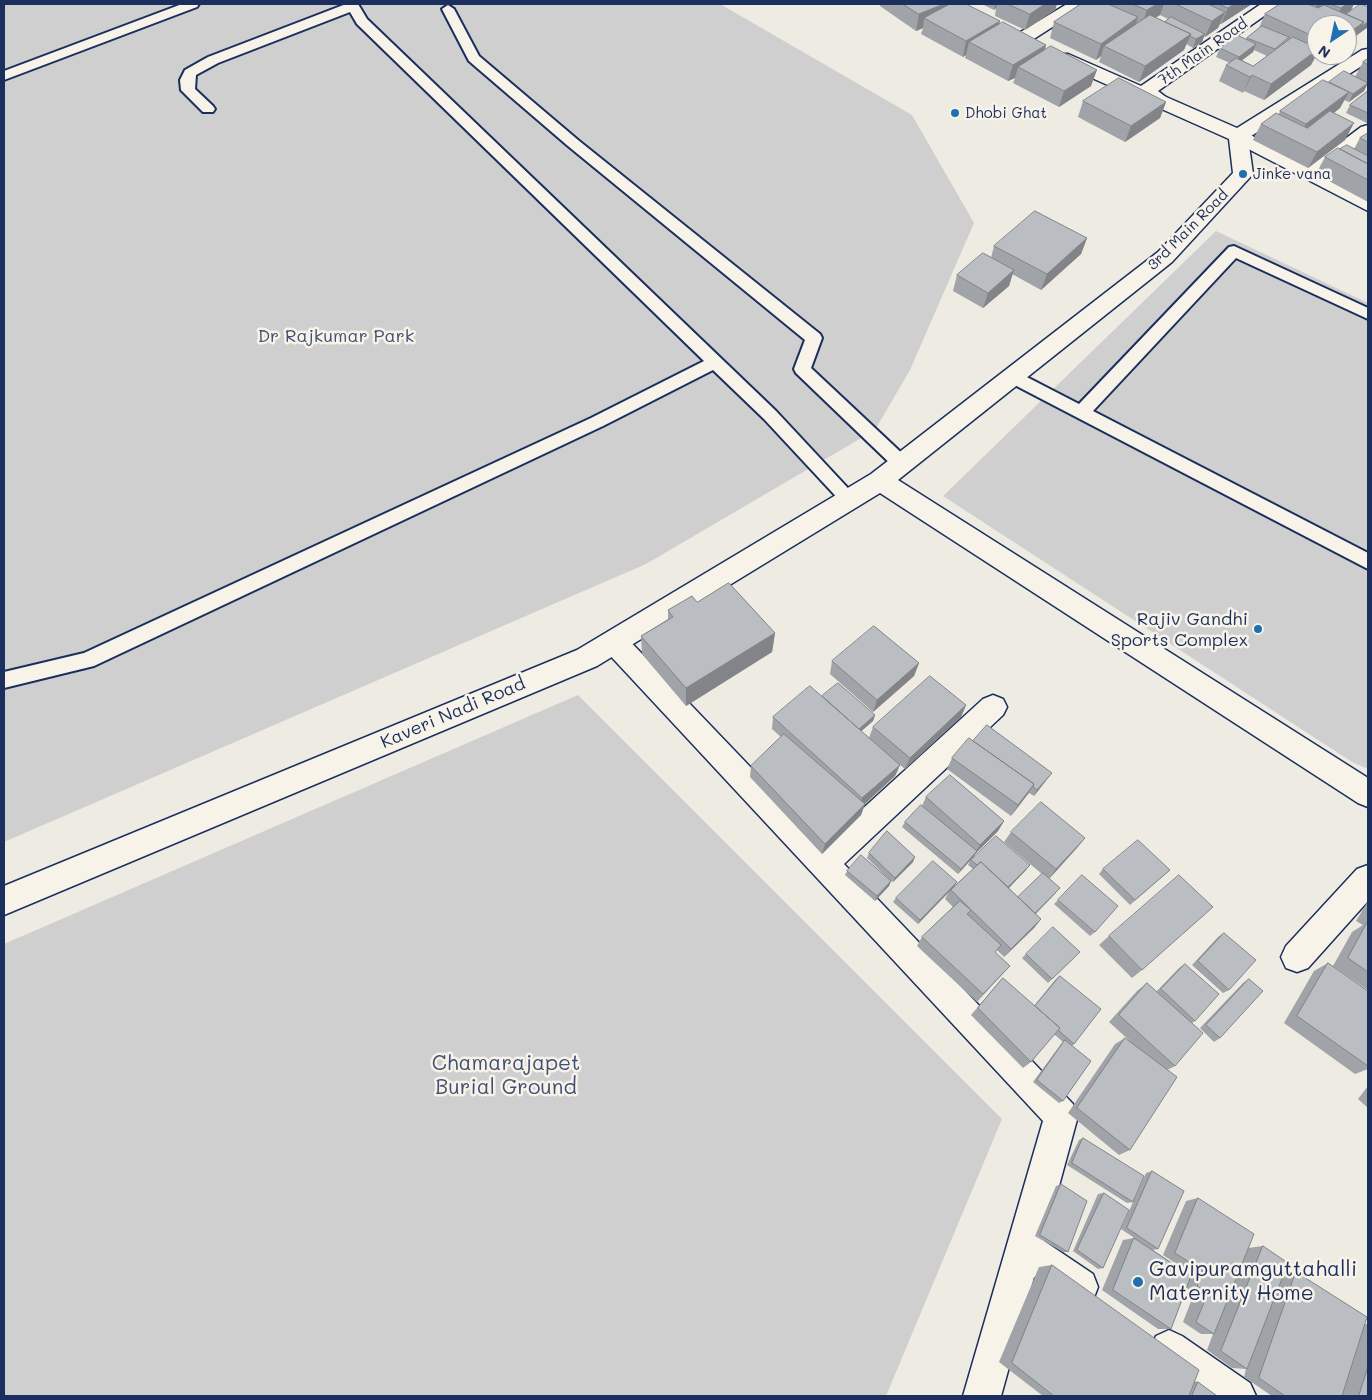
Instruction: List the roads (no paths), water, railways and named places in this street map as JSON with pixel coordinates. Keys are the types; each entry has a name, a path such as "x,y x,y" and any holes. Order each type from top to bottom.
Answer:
{"street":[{"path":"1079,4 1028,43 1158,98 1238,136 1368,205"},
{"name":"7th Main Road","path":"1158,98 1145,92 1272,4"},
{"path":"1238,136 1368,54"},
{"path":"1310,174 1368,131"},
{"name":"3rd Main Road","path":"880,481 1165,257 1243,174 1238,136"},
{"path":"880,481 1368,794"},
{"name":"Kaveri Nadi Road","path":"4,901 587,658 880,481"},
{"path":"614,642 1061,1116 982,1396"},
{"path":"823,864 993,707"},
{"path":"1297,957 1368,879"},
{"path":"1024,1248 1106,1305"},
{"path":"1139,1328 1237,1396"}],"lane":[{"path":"4,76 193,4"},
{"path":"208,109 188,90 187,80 190,73 213,60 352,5 369,28 770,415 850,500"},
{"path":"448,10 474,58 573,143 814,338 802,369 902,464"},
{"path":"1081,413 1234,251 1368,314"},
{"path":"4,680 87,660 588,426 715,362"},
{"path":"1013,377 1368,562"}],"place":[{"name":"Dhobi Ghat","path":"955,113"},
{"name":"Jinke vana","path":"1243,174"},
{"name":"Rajiv Gandhi Sports Complex","path":"1258,629"},
{"name":"Gavipuramguttahalli Maternity Home","path":"1138,1282"}],"park label":[{"name":"Dr Rajkumar Park","path":"336,336"},
{"name":"Chamarajapet Burial Ground","path":"506,1076"}]}
